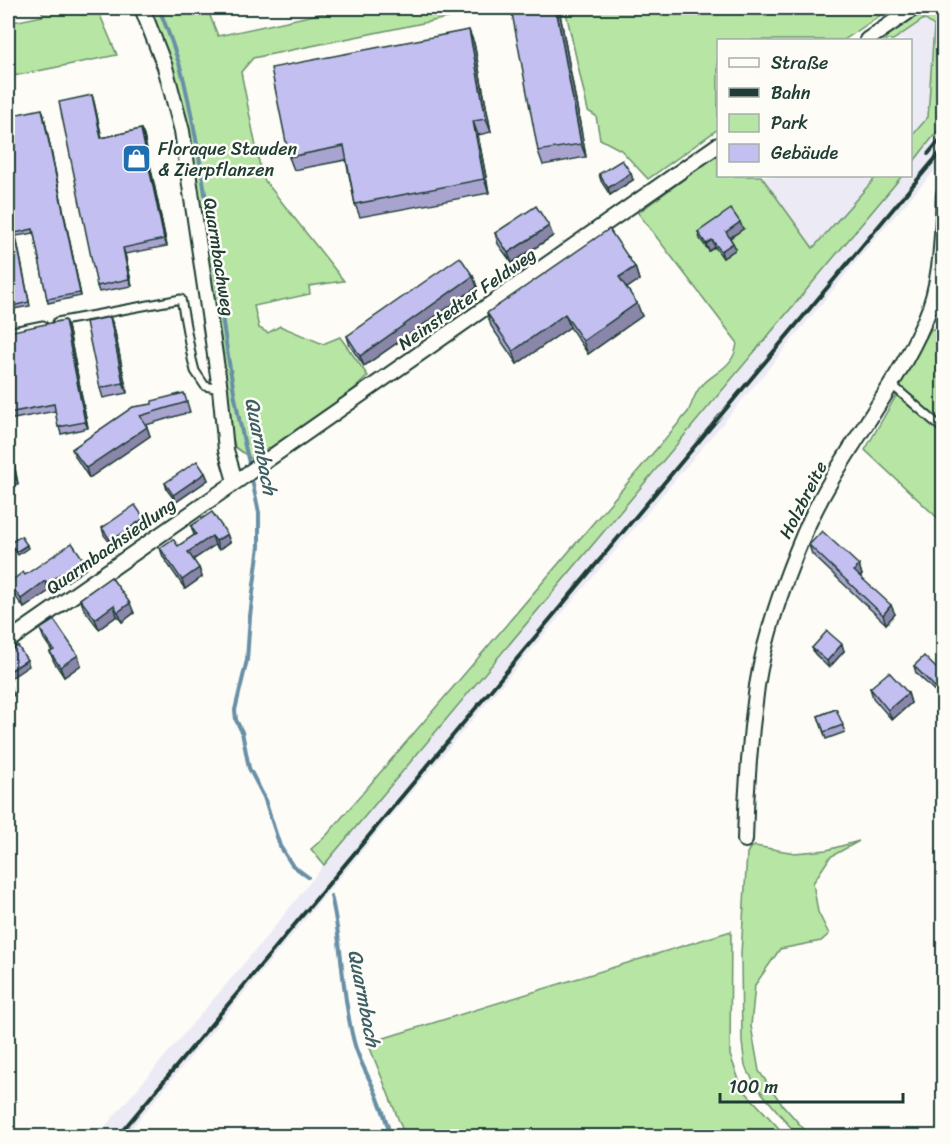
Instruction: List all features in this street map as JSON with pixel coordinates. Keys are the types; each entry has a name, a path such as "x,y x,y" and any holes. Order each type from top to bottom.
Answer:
{"street":[{"name":"Quarmbachweg","path":"142,8 165,67 182,131 220,389 226,450 239,479"},
{"path":"868,39 914,8"},
{"name":"Neinstedter Feldweg","path":"239,479 717,146"},
{"name":"Holzbreite","path":"745,840 746,796 757,684 773,618 805,532 834,476 891,384 926,318 936,284 944,194"},
{"name":"Quarmbachsiedlung","path":"8,641 239,479"}],"lane":[{"path":"8,332 181,299 195,371 205,386 220,389"},
{"path":"891,384 944,430"}],"shaded area":[{"path":"924,18 934,26 928,117 912,136 912,39 894,39"},
{"path":"943,124 942,162 873,241 755,385 125,1136 97,1136 258,947 324,865 900,177 912,177 912,163"},
{"path":"762,177 876,177 813,249"}],"green space":[{"path":"41,8 97,8 117,55 8,77 8,23 43,16"},
{"path":"149,8 207,8 218,36 346,8 496,8 253,58 241,72 262,177 344,281 309,286 310,294 254,306 259,328 268,333 280,326 323,344 340,337 368,376 353,390 256,462 235,447 230,425 223,352 203,221 183,109"},
{"path":"565,8 891,8 845,39 717,39 717,130 648,179 621,150 600,139 596,116 588,111"},
{"path":"928,8 943,8 943,124 912,164 912,136 928,117 934,26 924,19 894,39 882,39"},
{"path":"717,155 717,177 762,177 813,248 876,177 901,177 324,865 311,849 326,836 688,412 701,386 733,357 737,342 638,213"},
{"path":"931,329 944,335 943,523 865,450"},
{"path":"859,841 830,857 813,883 818,912 829,934 821,941 780,949 755,985 751,1026 759,1071 781,1103 810,1136 798,1136 757,1087 745,1066 742,1042 741,954 747,853 755,846 795,853 827,850"},
{"path":"731,931 730,1055 742,1088 786,1136 405,1136 368,1043"}],"building":[{"path":"511,8 556,8 581,144 538,151"},
{"path":"469,30 486,119 473,121 484,179 355,204 344,146 289,157 271,68"},
{"path":"92,95 101,138 141,129 164,239 123,248 129,279 97,286 59,102"},
{"path":"42,109 80,293 47,299 33,229 15,233 29,302 8,307 8,116"},
{"path":"622,160 631,173 608,188 599,174"},
{"path":"536,206 549,226 508,253 495,233"},
{"path":"731,209 740,222 726,232 733,243 721,251 712,240 706,244 698,232"},
{"path":"609,229 635,267 619,277 637,303 583,341 565,314 513,351 487,313"},
{"path":"460,257 473,276 360,356 347,336"},
{"path":"110,317 123,383 100,388 86,322"},
{"path":"65,320 85,422 58,427 54,404 8,413 8,332"},
{"path":"184,393 187,402 140,416 147,427 86,468 72,449 133,407 152,404 152,401"},
{"path":"8,438 16,478 8,480"},
{"path":"197,461 205,473 173,495 165,483"},
{"path":"135,505 144,518 111,541 102,528"},
{"path":"212,512 227,534 216,541 212,536 188,552 199,568 182,580 160,548 173,539 178,546 196,534 191,526"},
{"path":"822,531 859,565 854,571 891,605 883,615 809,545"},
{"path":"21,536 27,545 16,552 10,543"},
{"path":"72,543 83,559 47,583 45,581 21,599 9,583 23,572 25,575"},
{"path":"111,577 130,603 118,612 114,605 95,619 80,599"},
{"path":"54,620 78,655 60,667 50,652 54,650 40,629"},
{"path":"827,631 842,644 827,661 812,648"},
{"path":"18,646 27,660 8,672 8,653"},
{"path":"924,656 944,676 942,694 914,666"},
{"path":"889,672 908,693 888,710 870,688"},
{"path":"836,709 843,725 824,732 818,716"}],"waterway":[{"name":"Quarmbach","path":"159,8 182,72 194,129 230,371 250,467"},
{"name":"Quarmbach","path":"251,475 259,513 259,546 247,660 235,710 236,720 242,732 249,768 264,797 280,846 292,865 308,877"},
{"name":"Quarmbach","path":"331,896 354,1042 391,1136"}],"railway":[{"path":"928,154 944,135"},
{"path":"118,1136 944,148"}],"place":[{"name":"Floraque Stauden & Zierpflanzen","path":"137,159"}]}
